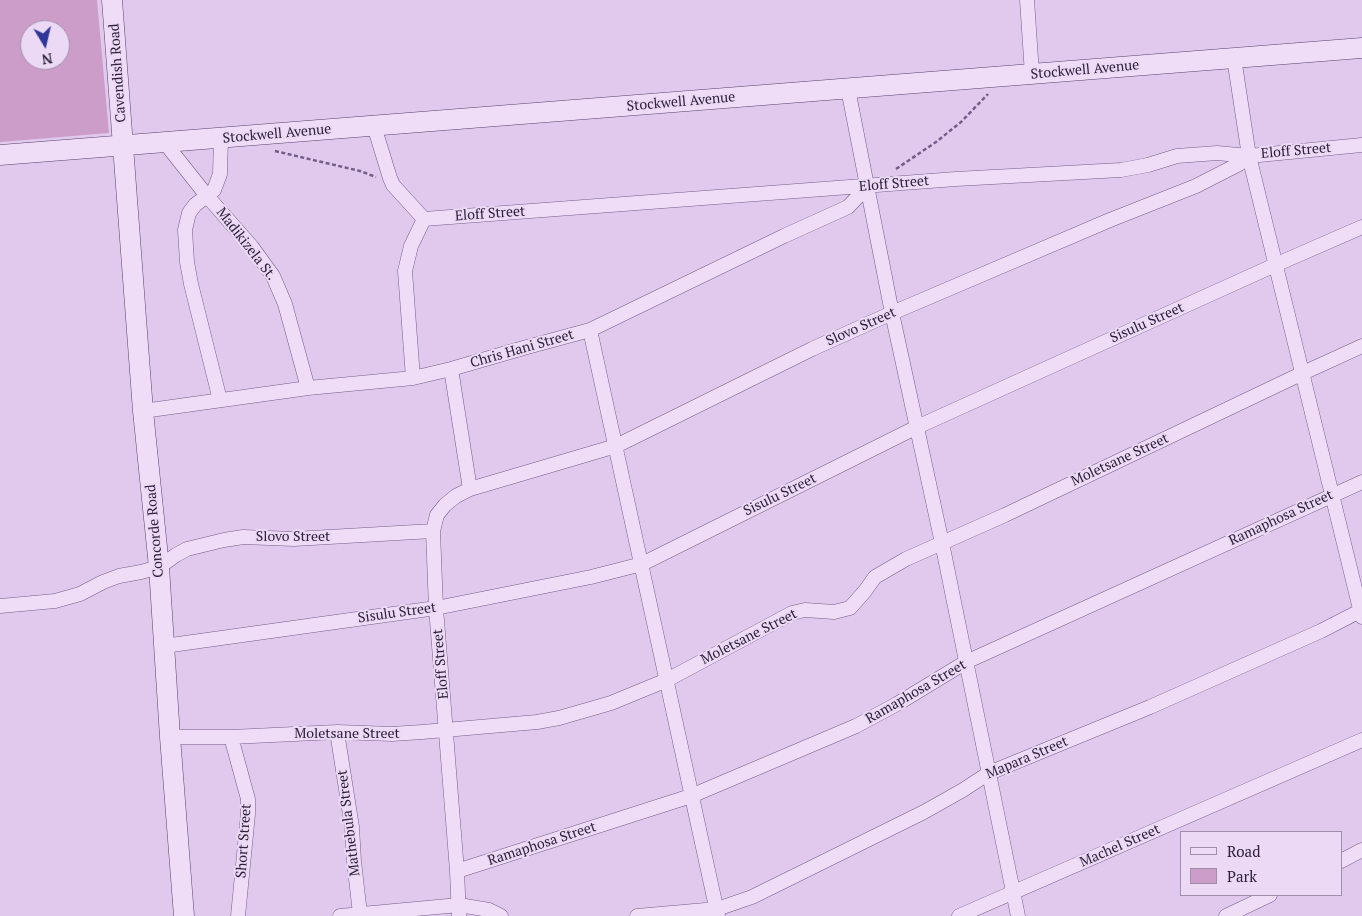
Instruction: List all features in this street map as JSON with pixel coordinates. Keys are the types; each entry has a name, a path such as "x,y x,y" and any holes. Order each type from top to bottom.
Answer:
{"street":[{"name":"Cavendish Road","path":"112,0 124,146"},
{"path":"1027,0 1032,74"},
{"name":"Stockwell Avenue","path":"0,156 1362,48"},
{"path":"1234,58 1249,156 1331,494 1362,612"},
{"path":"848,88 892,312 942,543 1018,916"},
{"path":"374,126 388,172 394,184 424,219 411,246 405,271 413,378"},
{"path":"220,400 191,284 187,262 185,230 189,213 195,205 214,190 220,174 221,138"},
{"name":"Madikizela St.","path":"165,143 207,196 252,247 276,282 286,304 308,388"},
{"name":"Eloff Street","path":"424,219 956,179 1121,170 1148,165 1172,157 1205,154 1249,156 1362,145"},
{"name":"Concorde Road","path":"124,146 143,411 159,567 184,916"},
{"name":"Slovo Street","path":"470,489 616,446 812,349 892,312 1110,220 1196,186 1239,164 1249,156"},
{"name":"Chris Hani Street","path":"143,411 308,388 413,378 452,370 528,346 590,330 848,206 867,187"},
{"name":"Sisulu Street","path":"164,646 436,608 591,577 642,564 917,427 1362,227"},
{"path":"590,330 718,912"},
{"name":"Moletsane Street","path":"170,737 231,737 337,732 392,734 446,730 559,718 611,703 667,680 792,613 805,610 834,612 850,608 865,592 875,576 906,559 1362,346"},
{"path":"452,370 470,489"},
{"name":"Ramaphosa Street","path":"457,870 691,796 856,726 897,704 966,662 1119,594 1331,494 1362,482"},
{"name":"Eloff Street","path":"459,910 436,608 433,531 437,515 445,505 456,496 470,489"},
{"name":"Slovo Street","path":"0,606 55,601 80,594 97,584 119,576 159,567 187,549 224,540 243,537 294,539 433,531"},
{"name":"Mapara Street","path":"637,916 718,912 752,898 875,838 955,795 989,773 1150,706 1362,612"},
{"name":"Mathebula Street","path":"337,732 352,827 360,914"},
{"name":"Short Street","path":"231,737 248,799 238,916"},
{"name":"Machel Street","path":"960,916 1362,740"},
{"path":"1342,860 1362,850"},
{"path":"1226,916 1268,896"},
{"path":"340,916 459,910 489,910 501,916"}],"path":[{"path":"892,172 909,162 961,122 988,94"},
{"path":"275,151 360,171 394,184"}],"green space":[{"path":"0,0 97,0 109,133 0,142"}]}
